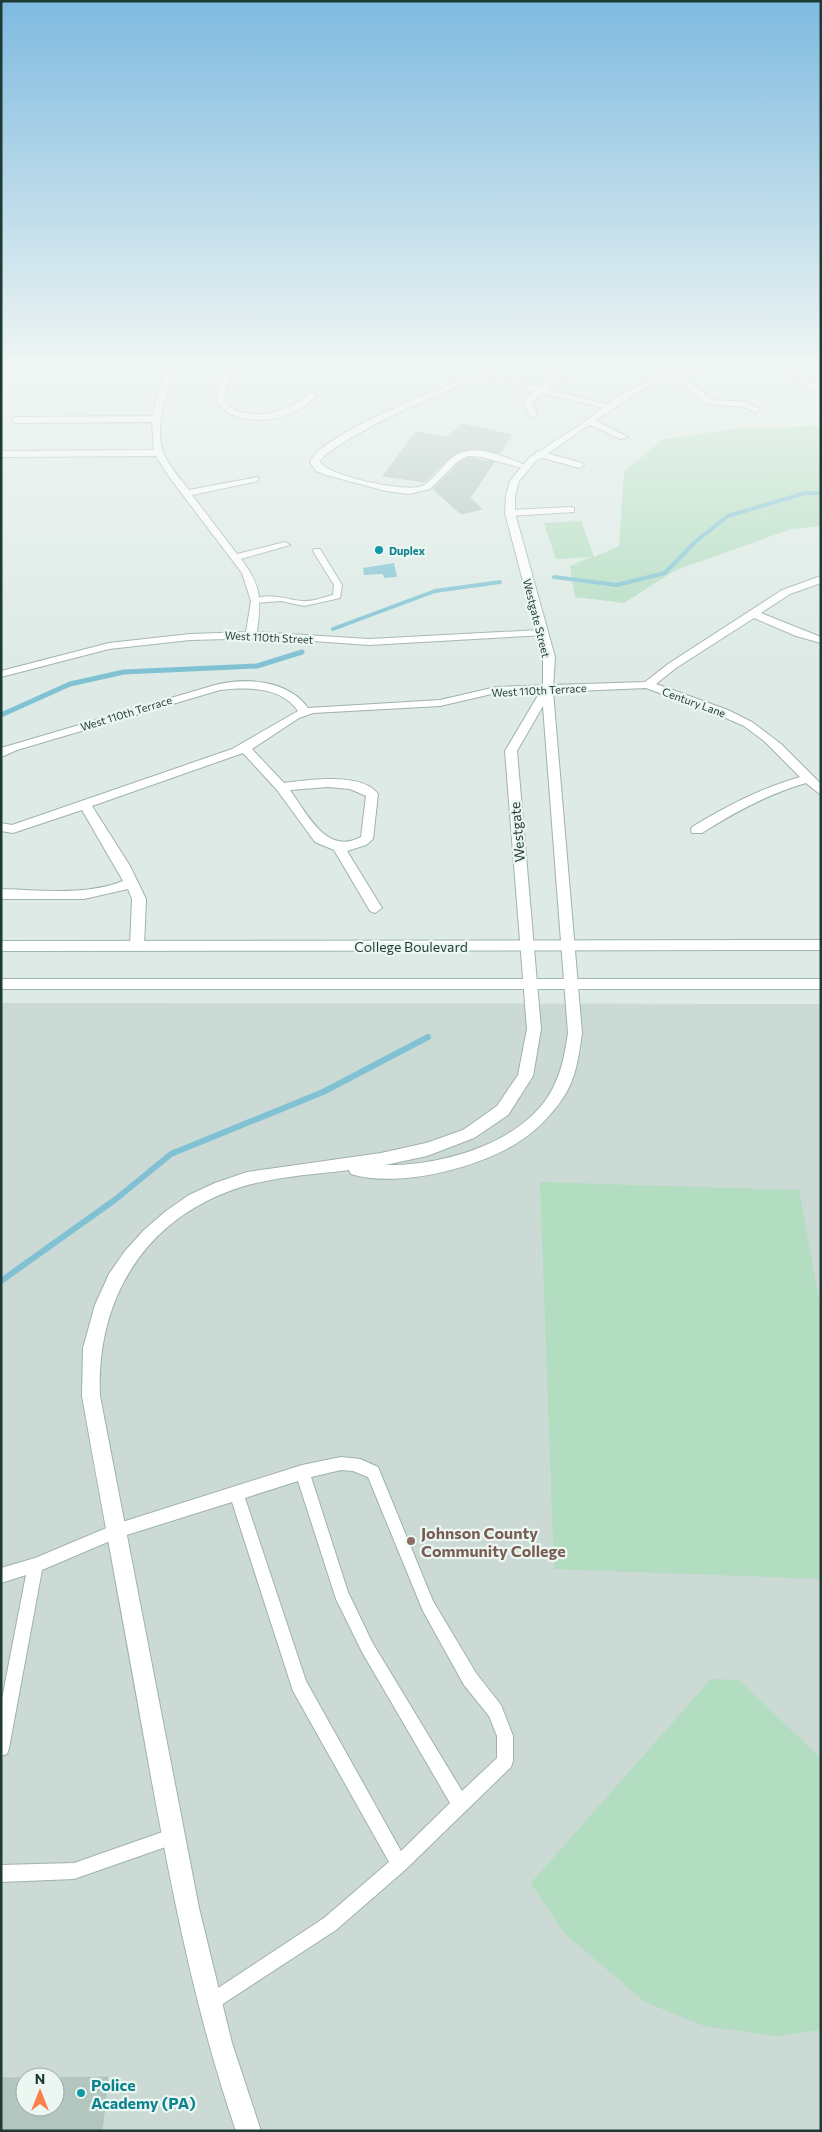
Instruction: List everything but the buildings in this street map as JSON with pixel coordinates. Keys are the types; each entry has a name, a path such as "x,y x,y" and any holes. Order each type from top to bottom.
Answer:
{"street":[{"path":"168,468 236,557 250,581 256,601 251,635"},
{"path":"320,468 329,473 403,491 419,490 434,485 447,468"},
{"name":"Westgate Street","path":"329,1168 398,1171 448,1165 492,1151 519,1136 557,1098 568,1076 575,1053 575,1032 547,689 549,657 510,514 508,499 512,485 522,468"},
{"path":"188,493 255,480"},
{"path":"510,514 572,510"},
{"path":"236,557 285,544"},
{"path":"648,684 672,666 786,592 821,579"},
{"path":"754,614 800,634 821,640"},
{"name":"West 110th Street","path":"1,674 66,656 138,642 190,637 251,635 369,642 541,632"},
{"name":"West 110th Terrace","path":"1,827 13,829 192,769 245,748 295,716 305,712 333,708 440,703 496,690 648,684"},
{"name":"Century Lane","path":"648,684 674,697 712,708 749,725 778,747 807,779 821,791"},
{"name":"West 110th Terrace","path":"1,753 13,747 143,708 225,686 273,688 295,699 305,712"},
{"name":"Westgate","path":"329,1168 444,1146 483,1126 506,1106 521,1087 534,1049 511,751 547,689"},
{"path":"245,748 281,787 320,839 327,845 339,848 356,845 366,838 372,794 362,787 309,784 281,787"},
{"path":"697,830 735,805 758,794 807,779"},
{"path":"85,805 123,866 139,899 137,946"},
{"path":"339,848 375,908"},
{"path":"1,894 98,893 114,891 130,883"},
{"name":"College Boulevard","path":"1,946 821,946"},
{"path":"1,984 821,984"},
{"path":"249,2131 228,2073 208,2004 174,1836 91,1396 90,1364 95,1331 106,1298 121,1270 144,1240 177,1211 211,1192 246,1179 288,1171 329,1168"}],"lane":[{"path":"256,601 282,599 304,604 337,596 338,585 317,551"},
{"path":"1,1576 34,1565 116,1531 302,1472 335,1463 348,1462 360,1465 373,1472 428,1606 470,1679 495,1711 504,1736 505,1761 399,1864 330,1924 208,2004"},
{"path":"302,1472 341,1594 358,1629 460,1804"},
{"path":"236,1493 299,1685 399,1864"},
{"path":"1,1748 34,1565"},
{"path":"1,1874 74,1871 174,1836"}],"shaded area":[{"name":"Johnson County Community College","path":"1,1003 821,1004 821,2131 1,2131"}],"green space":[{"path":"627,468 821,468 821,526 791,529 676,570 624,603 575,597 570,566 591,557 556,559 544,523 581,521 594,557 619,546 624,471"},
{"path":"540,1182 799,1190 821,1311 821,1579 554,1569"},
{"path":"711,1679 739,1680 821,1758 821,2030 776,2036 704,2026 645,2002 564,1933 531,1883"}],"water":[{"path":"394,563 397,577 384,578 383,574 364,575 363,568"}],"waterway":[{"path":"554,577 617,585 665,573 695,542 728,516 805,493 821,493"},
{"path":"333,629 435,591 500,582"},
{"path":"1,715 70,684 124,672 257,666 302,652"},
{"path":"1,1281 116,1199 171,1154 323,1092 428,1037"}],"place":[{"name":"Duplex","path":"379,550"},
{"name":"Johnson County Community College","path":"411,1541"},
{"name":"Police Academy (PA)","path":"81,2093"}]}
